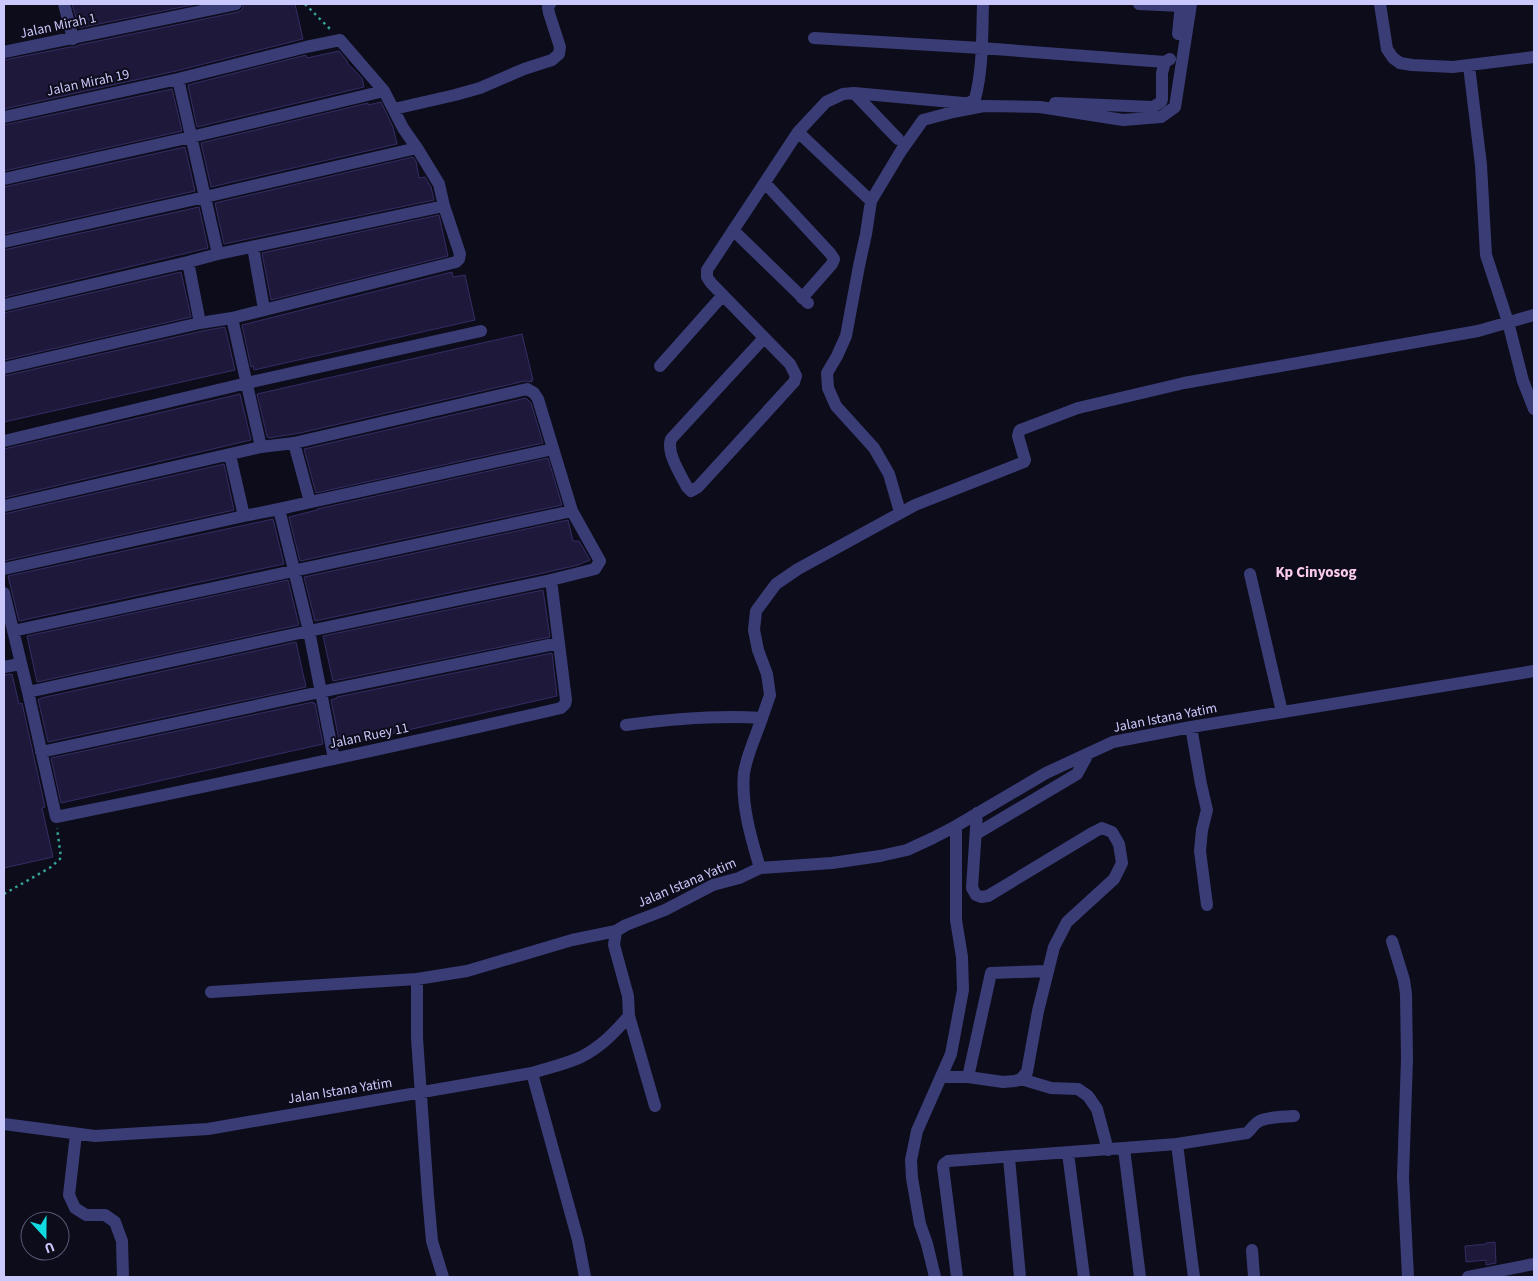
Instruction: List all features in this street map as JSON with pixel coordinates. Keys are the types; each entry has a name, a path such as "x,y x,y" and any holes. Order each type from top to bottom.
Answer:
{"street":[{"path":"64,4 72,39"},
{"name":"Jalan Mirah 1","path":"4,52 236,4"},
{"path":"394,109 455,96 552,60 559,54 560,47 549,13 548,7 550,4"},
{"path":"764,338 671,439 669,444 671,454 687,487 691,490 698,486 794,382 796,376 794,370 707,277 707,270 798,132 826,102 844,94 854,93 963,103 969,103 974,99 977,90 981,48 983,4"},
{"path":"1139,4 1184,5"},
{"path":"1380,4 1388,48 1393,58 1400,63 1441,67 1469,66 1534,57"},
{"path":"814,38 1165,62 1175,54 1184,5"},
{"path":"900,512 889,474 874,448 836,406 828,388 827,373 846,336 866,234 869,199 924,120 952,112 993,106 1040,108 1123,120 1161,118 1175,107 1184,5"},
{"path":"4,368 200,323 232,318 456,262 460,254 444,206 439,184 403,128 384,91 340,40"},
{"name":"Jalan Mirah 19","path":"4,117 178,79 340,40"},
{"path":"974,99 1153,107 1161,102 1162,99 1162,73 1165,62"},
{"path":"1469,66 1481,165 1486,255 1508,322 1523,381 1534,408"},
{"path":"178,79 218,254"},
{"path":"4,179 384,91"},
{"path":"854,93 898,138"},
{"path":"798,132 869,199"},
{"path":"4,242 417,148"},
{"path":"733,230 805,301 834,259 765,183"},
{"path":"4,305 218,254 444,206"},
{"path":"253,247 264,309"},
{"path":"188,262 200,323"},
{"path":"660,366 723,295"},
{"path":"760,868 745,808 744,774 770,695 767,674 758,650 754,630 756,611 776,584 798,569 914,505 1024,462 1025,458 1018,436 1019,432 1078,408 1184,383 1478,331 1534,316"},
{"path":"232,318 261,447"},
{"path":"4,442 247,383 481,331"},
{"path":"4,506 261,447 294,443 527,389 538,398 572,511 600,561 595,568 551,580 28,692"},
{"path":"294,443 310,502"},
{"path":"4,569 553,449"},
{"path":"230,455 244,516"},
{"path":"279,509 309,631 334,759"},
{"path":"13,631 572,511"},
{"path":"1250,574 1282,712"},
{"name":"Jalan Ruey 11","path":"56,817 334,759 561,708 566,700 551,580"},
{"path":"4,593 56,817"},
{"path":"41,752 559,643"},
{"path":"4,668 20,664"},
{"name":"Jalan Istana Yatim","path":"211,992 417,979 467,971 572,940 616,931 626,925 665,910 713,885 739,878 760,868 832,863 907,850 956,826 1046,773 1113,742 1191,727 1534,671"},
{"path":"626,725 693,718 762,718"},
{"path":"1191,727 1200,784 1207,810 1202,830 1200,851 1207,905"},
{"path":"976,834 1077,774 1088,754"},
{"path":"941,1077 968,1077 1015,1082 1021,1079 1027,1072 1038,1011 1054,947 1067,922 1114,879 1122,863 1119,844 1112,832 1102,828 988,896 976,896 972,888 977,813"},
{"path":"934,1277 927,1244 920,1224 912,1178 911,1160 917,1131 950,1054 963,990 962,957 956,920 956,826"},
{"path":"616,931 614,945 628,996 629,1016 655,1106"},
{"path":"1392,941 1406,994 1407,1059 1403,1177 1408,1277"},
{"path":"968,1077 992,973 1048,971"},
{"path":"417,979 417,1038 420,1093 432,1241 443,1277"},
{"name":"Jalan Istana Yatim","path":"4,1124 95,1136 208,1129 420,1093 532,1073 580,1058 598,1048 629,1016"},
{"path":"532,1073 578,1240 585,1277"},
{"path":"1021,1079 1051,1088 1078,1089 1088,1096 1097,1109 1108,1150"},
{"path":"957,1277 943,1167 948,1161 1009,1158 1177,1144 1247,1133 1256,1122 1261,1120 1294,1116"},
{"path":"76,1134 69,1195 75,1208 86,1214 105,1215 115,1222 122,1241 123,1277"},
{"path":"1177,1144 1194,1277"},
{"path":"1124,1148 1140,1277"},
{"path":"1068,1153 1084,1277"},
{"path":"1009,1158 1020,1277"},
{"path":"1252,1250 1254,1277"},
{"path":"1468,1277 1534,1264"}],"path":[{"path":"305,4 324,21 340,40"},
{"path":"4,894 51,867 61,858 56,817"}],"building":[{"path":"72,4 197,4 79,28"},
{"path":"244,4 295,4 303,39 176,71 4,109 4,60 75,47 238,12 242,10"},
{"path":"339,51 348,64 362,78 364,87 197,127 188,85 306,55 307,58"},
{"path":"172,89 182,131 4,171 4,125"},
{"path":"381,102 393,127 397,144 211,187 201,143 368,103 368,105"},
{"path":"185,147 195,191 4,234 4,187"},
{"path":"413,157 416,161 419,178 425,177 431,187 434,200 224,244 215,203"},
{"path":"199,207 208,248 4,297 4,250"},
{"path":"439,215 448,256 271,300 262,253"},
{"path":"181,272 191,317 4,360 4,313"},
{"path":"452,272 453,277 465,275 475,320 254,370 253,366 251,367 242,325"},
{"path":"225,327 235,370 4,422 4,376"},
{"path":"522,334 532,382 525,381 300,433 268,438 267,436 257,394"},
{"path":"240,394 251,440 4,498 4,449"},
{"path":"526,398 531,403 543,443 316,493 304,449"},
{"path":"548,458 562,505 300,561 289,517 317,509"},
{"path":"224,464 234,510 4,561 4,514"},
{"path":"273,519 284,564 19,621 8,576"},
{"path":"568,520 573,541 579,541 590,560 578,565 539,574 315,621 304,577"},
{"path":"288,580 299,625 37,682 27,636"},
{"path":"543,590 550,637 333,681 323,636"},
{"path":"296,642 306,687 48,742 38,699"},
{"path":"552,653 557,696 342,745 341,740 339,740 331,700 337,697"},
{"path":"12,674 19,704 22,703 45,807 42,808 53,857 4,868 4,675"},
{"path":"313,702 313,704 315,703 323,744 61,803 51,758"},
{"path":"1495,1242 1496,1263 1486,1265 1486,1260 1466,1262 1465,1246"}],"district":[{"name":"Kp Cinyosog","path":"1316,572"}]}
